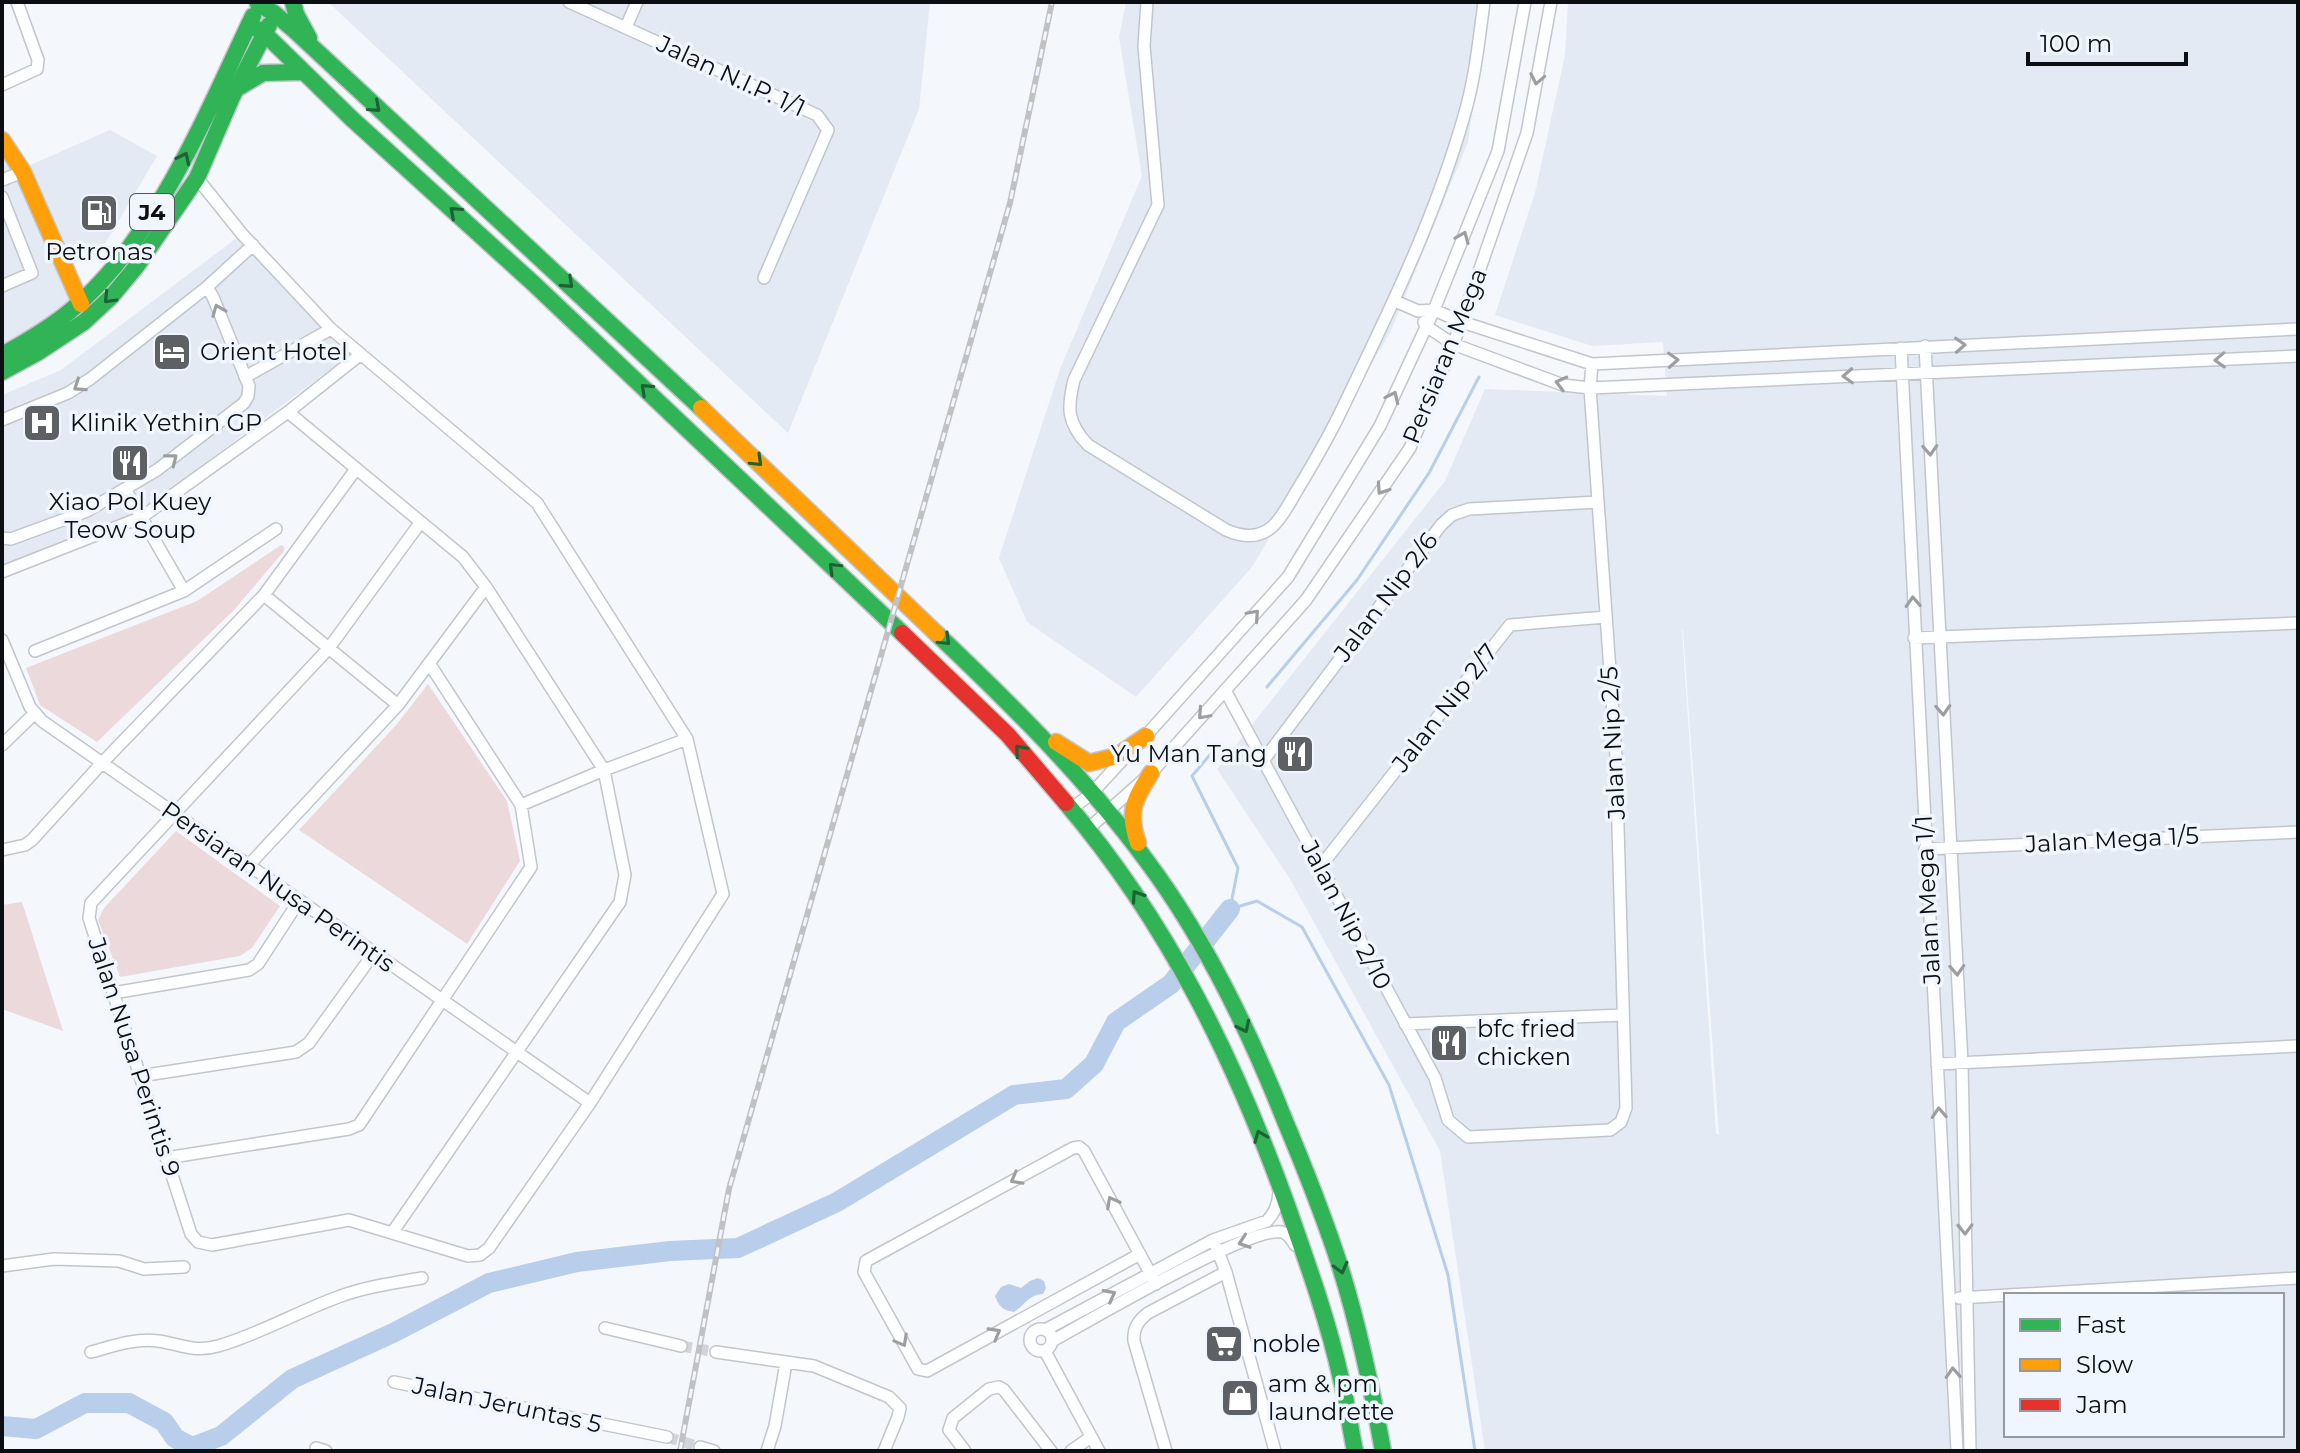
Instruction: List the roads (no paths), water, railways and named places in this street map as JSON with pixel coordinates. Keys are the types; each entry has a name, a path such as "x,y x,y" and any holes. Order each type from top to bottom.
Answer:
{"main road":[{"path":"293,2 296,14 319,54"},
{"path":"258,3 276,7 319,54 694,401 1026,719 1108,812 1157,875"},
{"name":"J4","path":"2,355 81,304 118,262 173,179 258,3"},
{"name":"J4","path":"2,372 84,322 111,297 136,267 197,178 276,7"},
{"path":"249,24 265,34 302,72 545,295 922,652 1008,735 1088,829 1179,962 1232,1067 1308,1265 1341,1378 1354,1449"},
{"path":"236,89 263,73 302,72"},
{"path":"2,140 23,172 81,304"},
{"path":"1026,719 1089,763 1117,756 1146,736"},
{"path":"1151,773 1135,799 1130,824 1157,875 1210,957 1266,1073 1336,1253 1369,1374 1383,1451"}],"street":[{"path":"2,85 37,69 38,60 17,2"},
{"name":"Jalan N.I.P. 1/1","path":"569,2 817,115 823,122 828,130 764,278"},
{"path":"626,27 637,2"},
{"path":"1147,2 1144,46 1158,205 1074,380 1068,403 1070,418 1079,436 1088,445 1226,530 1249,537 1271,528 1284,512 1325,445 1395,301 1437,200 1465,115 1475,73 1484,2"},
{"name":"Persiaran Mega","path":"1071,809 1091,794 1146,736 1288,577 1380,426 1434,310 1498,151 1525,2"},
{"name":"Persiaran Mega","path":"1088,829 1151,773 1306,600 1410,448 1462,322 1527,133 1551,2"},
{"path":"2,180 23,172"},
{"path":"197,178 253,245 331,329 537,503 687,739 723,894 590,1103 489,1248 480,1255 468,1256 392,1233 620,902 625,875 604,770 486,587 463,557 288,412"},
{"path":"2,197 32,273 2,286"},
{"path":"2,420 68,393 207,287 253,245"},
{"path":"2,538 11,539 87,511 157,470 244,403 248,396 247,381 207,287"},
{"path":"1395,301 1418,311 1434,310 1592,364 2298,329"},
{"path":"1418,311 1426,326 1453,344 1563,385 1590,388 2298,356"},
{"path":"247,381 331,329"},
{"path":"1925,346 1962,1063 1970,1451"},
{"name":"Jalan Mega 1/1","path":"1901,348 1957,1451"},
{"path":"2,572 142,517 288,412 361,354"},
{"name":"Jalan Nip 2/5","path":"1468,1137 1610,1130 1621,1122 1626,1108 1616,756 1590,388 1592,364"},
{"path":"2,850 25,845 32,840 264,595 356,469"},
{"path":"125,489 184,591"},
{"name":"Jalan Nip 2/6","path":"1263,761 1441,525 1452,515 1469,509 1598,502"},
{"path":"173,814 329,648 420,523"},
{"path":"35,651 184,591 276,529"},
{"path":"248,866 398,705 486,587"},
{"path":"264,595 398,705"},
{"name":"Jalan Nip 2/7","path":"1320,867 1510,625 1606,617"},
{"path":"1914,638 2298,623"},
{"name":"Persiaran Nusa Perintis","path":"2,640 34,714 101,764 590,1103"},
{"path":"166,1158 359,1125 531,867 521,805 429,663"},
{"name":"Jalan Nip 2/10","path":"1225,690 1435,1078 1448,1120 1468,1137"},
{"path":"2,745 34,714"},
{"path":"521,805 687,739"},
{"name":"Jalan Nusa Perintis 9","path":"173,814 91,903 89,918 191,1234 198,1242 212,1245 349,1220 392,1233"},
{"name":"Jalan Mega 1/5","path":"1925,849 2298,832"},
{"path":"113,993 249,970 258,964 299,901"},
{"path":"140,1076 296,1052 309,1043 374,953"},
{"path":"1405,1024 1623,1015"},
{"path":"1937,1064 2298,1046"},
{"path":"1140,1254 927,1371 918,1369 864,1272 866,1261 1079,1147 1084,1151 1140,1254 1153,1279"},
{"path":"1153,1279 1048,1346 1034,1349 1030,1342 1034,1332 1045,1330 1153,1279 1267,1221 1279,1202 1279,1187"},
{"path":"1216,1245 1281,1232 1289,1235 1308,1265"},
{"path":"1216,1245 1275,1451"},
{"path":"2,1266 54,1259 119,1261 144,1269 184,1267"},
{"path":"1166,1451 1133,1332 1138,1321 1148,1313 1226,1272"},
{"path":"91,1352 135,1341 158,1341 186,1349 204,1349 268,1328 338,1297 366,1288 422,1278"},
{"path":"2036,1293 2298,1278"},
{"path":"1949,1299 2004,1295"},
{"path":"605,1328 681,1346"},
{"path":"1045,1330 1051,1336 1048,1346 1099,1451"},
{"path":"716,1352 814,1366 889,1397 900,1408 884,1451"},
{"path":"767,1451 775,1426 786,1363"},
{"name":"Jalan Jeruntas 5","path":"394,1382 667,1437"},
{"path":"965,1451 949,1430 953,1418 994,1387 1004,1390 1051,1451"},
{"path":"1071,1451 1091,1437"},
{"path":"700,1447 714,1451"}],"water":[{"path":"1038,1278 1044,1281 1046,1288 1043,1294 1030,1298 1014,1312 998,1303 995,1296 1001,1287 1009,1284 1021,1288"}],"waterway":[{"path":"1267,687 1357,580 1429,473 1479,377"},
{"path":"1214,750 1192,776 1238,868 1230,909 1257,901 1302,927 1389,1085 1448,1275 1475,1451"},
{"path":"2,1426 36,1429 85,1403 129,1403 164,1422 175,1438 192,1447 221,1436 292,1379 393,1333 489,1283 577,1262 670,1251 738,1248 837,1202 1014,1095 1066,1089 1094,1064 1116,1022 1171,984 1230,909"}],"tunnel":[{"path":"681,1346 716,1352"},
{"path":"667,1437 700,1447"}],"railway":[{"path":"680,1451 729,1189 1010,203 1052,2"}],"place":[{"name":"Petronas","path":"99,213"},
{"name":"Orient Hotel","path":"172,352"},
{"name":"Klinik Yethin GP","path":"42,423"},
{"name":"Xiao Pol Kuey Teow Soup","path":"130,463"},
{"name":"Yu Man Tang","path":"1295,754"},
{"name":"bfc fried chicken","path":"1449,1043"},
{"name":"noble","path":"1224,1344"},
{"name":"am & pm laundrette","path":"1240,1398"}]}
